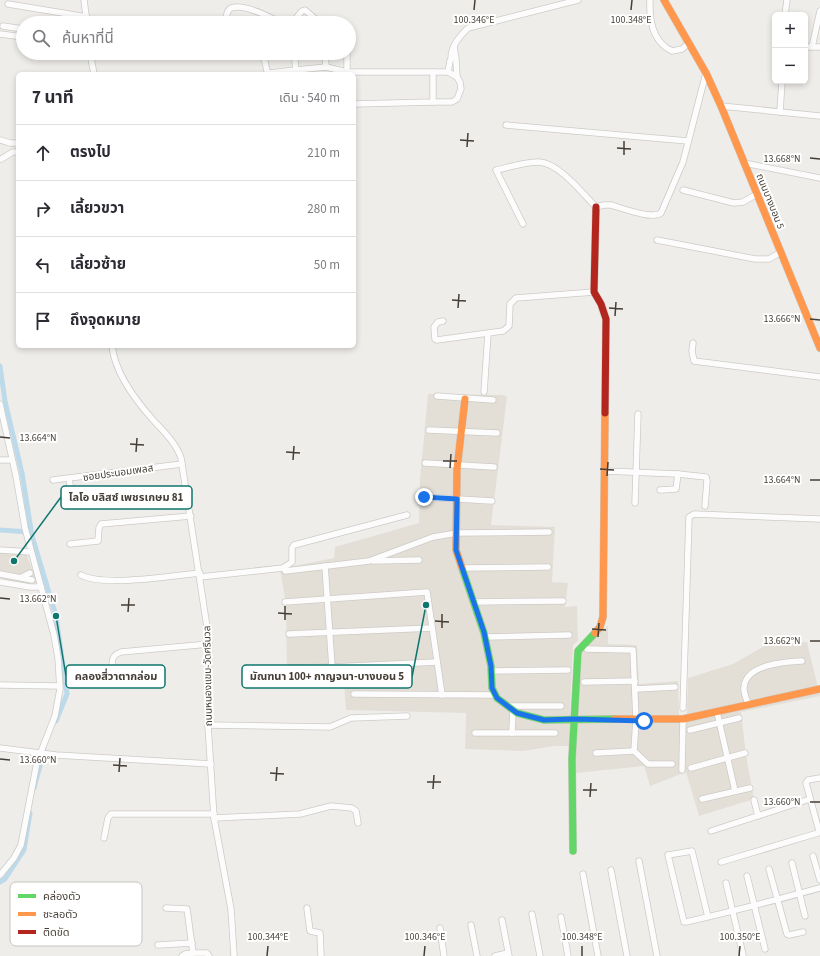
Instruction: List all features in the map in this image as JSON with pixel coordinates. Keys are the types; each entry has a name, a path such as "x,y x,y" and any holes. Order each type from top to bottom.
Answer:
{"street":[{"path":"84,0 86,16"},
{"path":"356,104 452,102 457,99 461,89 451,52 459,37 468,28 578,0"},
{"path":"650,0 650,20 660,44 672,52 682,49 689,43"},
{"name":"ถนนบางบอน 5","path":"664,0 670,4 706,73 721,106 820,348"},
{"path":"785,12 787,0"},
{"path":"8,4 67,16"},
{"path":"227,16 231,8 237,8 252,10 270,16"},
{"path":"298,16 305,10 312,16"},
{"path":"812,47 820,11"},
{"path":"3,26 16,28"},
{"path":"0,34 16,36"},
{"path":"808,47 820,47"},
{"path":"91,60 94,72"},
{"path":"265,60 268,72"},
{"path":"295,60 296,70"},
{"path":"326,60 326,67"},
{"path":"347,60 347,72"},
{"path":"448,72 453,60"},
{"path":"278,72 326,67 344,72"},
{"path":"433,72 433,102"},
{"path":"356,73 448,72 457,77"},
{"path":"596,207 604,204 650,216 658,216 661,213 678,174 706,73"},
{"path":"780,112 782,85"},
{"path":"721,106 820,116"},
{"path":"506,125 688,141"},
{"path":"0,140 16,143"},
{"path":"1,159 13,152 16,152"},
{"path":"523,224 496,170 534,162 549,164 561,172 596,207 594,290 606,319 603,622 601,628 578,651 572,759 573,851"},
{"path":"744,163 820,178"},
{"path":"683,190 734,203 742,202 757,194"},
{"path":"657,240 755,260 769,259 781,252"},
{"path":"443,322 438,322 434,327 435,339 437,340 488,334 507,330 509,326 510,304 516,298 594,290"},
{"path":"484,392 488,334"},
{"path":"692,343 694,361 820,377"},
{"name":"ถนนหนองแขม-วัดศรีนวล","path":"112,348 114,358 123,376 148,413 178,448 182,464 200,575 209,644 208,725 214,816 234,928 234,956"},
{"path":"437,396 493,400"},
{"path":"465,399 458,465 456,550 485,637 491,671 492,688 495,695 510,708 530,718 544,720 683,720 820,689"},
{"path":"0,404 26,532 32,552 35,579 42,587 58,658 60,686 55,716 42,754 20,845 14,858 0,875"},
{"path":"635,503 638,414"},
{"path":"429,430 497,433"},
{"path":"0,460 12,460"},
{"path":"425,463 494,467"},
{"name":"ซอยประนอมเพลส","path":"53,480 182,464"},
{"path":"605,471 636,471 706,477 705,510"},
{"path":"660,490 676,489 678,474"},
{"path":"67,506 72,495 69,479"},
{"path":"424,497 492,501"},
{"path":"683,708 687,523 689,517 705,510 820,519"},
{"path":"81,575 88,578 106,580 200,575 284,568 292,562 292,548 294,546 407,514"},
{"path":"70,544 98,541 99,528 101,524 190,516"},
{"path":"369,561 433,537 457,534 549,532"},
{"path":"0,550 32,552"},
{"path":"285,571 369,561 419,560"},
{"path":"325,566 332,667"},
{"path":"461,568 548,566"},
{"path":"22,577 34,572"},
{"path":"0,574 35,579"},
{"path":"0,582 42,587"},
{"path":"285,602 427,592 442,695"},
{"path":"474,602 563,601"},
{"path":"288,634 432,628"},
{"path":"485,637 569,635"},
{"path":"112,669 112,658 115,654 121,652 209,644"},
{"path":"586,650 633,650 636,720 634,751"},
{"path":"748,705 744,688 749,676 772,663 802,661"},
{"path":"290,668 437,662"},
{"path":"491,671 568,670"},
{"path":"584,682 634,681"},
{"path":"0,685 60,686"},
{"path":"635,688 675,687"},
{"path":"354,694 495,695"},
{"path":"510,708 561,706"},
{"path":"510,708 512,733"},
{"path":"717,712 735,791"},
{"path":"208,725 330,727 351,718 407,716"},
{"path":"690,730 739,718"},
{"path":"682,770 683,720"},
{"path":"475,733 555,733"},
{"path":"0,748 42,754 211,764"},
{"path":"596,753 634,751 648,764 672,764"},
{"path":"692,768 745,753"},
{"path":"722,862 818,833 819,831 806,783 808,780 820,778"},
{"path":"702,799 750,788"},
{"path":"711,831 810,799"},
{"path":"754,800 758,816"},
{"path":"104,838 108,818 111,814 214,816 300,814 321,808 340,806 352,808 356,811 358,824"},
{"path":"708,918 692,851 668,855 683,920 686,922 708,918 732,912 820,888"},
{"path":"813,856 818,865 820,880"},
{"path":"639,861 657,956"},
{"path":"792,863 805,916"},
{"path":"769,869 787,934 789,935 802,932"},
{"path":"611,870 627,956"},
{"path":"583,874 598,956"},
{"path":"747,876 765,949"},
{"path":"726,883 743,955"},
{"path":"166,908 187,910 193,953"},
{"path":"307,908 310,931 320,933 322,956"},
{"path":"532,914 540,956"},
{"path":"562,917 568,956"},
{"path":"495,956 508,955 502,920"},
{"path":"471,925 477,956"},
{"path":"440,928 444,956"},
{"path":"158,945 192,943"},
{"path":"182,956 193,953 207,953 209,956"}],"shaded area":[{"path":"428,394 504,395 507,397 491,525 555,527 552,582 568,583 565,607 577,606 578,641 573,645 570,714 578,714 580,647 608,626 608,644 637,645 639,684 678,681 679,715 687,715 688,678 733,664 766,645 807,642 820,696 741,712 746,755 754,799 699,816 686,772 650,786 644,766 576,773 575,746 555,746 523,751 465,749 466,713 346,710 343,669 287,672 286,604 280,569 334,558 335,547 419,523 420,479"},
{"path":"0,550 26,553 37,582 27,584 0,578"}],"waterway":[{"path":"0,366 5,401 22,473 32,536 56,616 67,694 56,721"},
{"path":"0,530 29,532"},
{"path":"34,788 44,751"},
{"path":"0,882 5,879 24,850 30,813"}],"traffic: fast":[{"path":"462,568 484,633 491,666 492,688 497,698 517,713 544,720 614,719"},
{"path":"573,851 572,759 578,651 595,633"}],"traffic: slow":[{"path":"664,0 706,73 721,106 820,348"},
{"path":"462,568 456,550 457,469 465,399"},
{"path":"595,633 600,627 603,617 605,413"},
{"path":"614,719 683,719 820,689"}],"traffic: jam":[{"path":"596,207 594,292 601,304 606,319 605,413"}],"place":[{"name":"ไลโอ บลิสซ์ เพชรเกษม 81","path":"14,561"},
{"name":"มัณฑนา 100+ กาญจนา-บางบอน 5","path":"426,605"},
{"name":"คลองสี่วาตากล่อม","path":"56,616"}],"route":[{"path":"424,497 457,499 456,550 484,632 491,666 492,688 497,698 517,713 530,718 544,720 574,719 644,721"}]}
